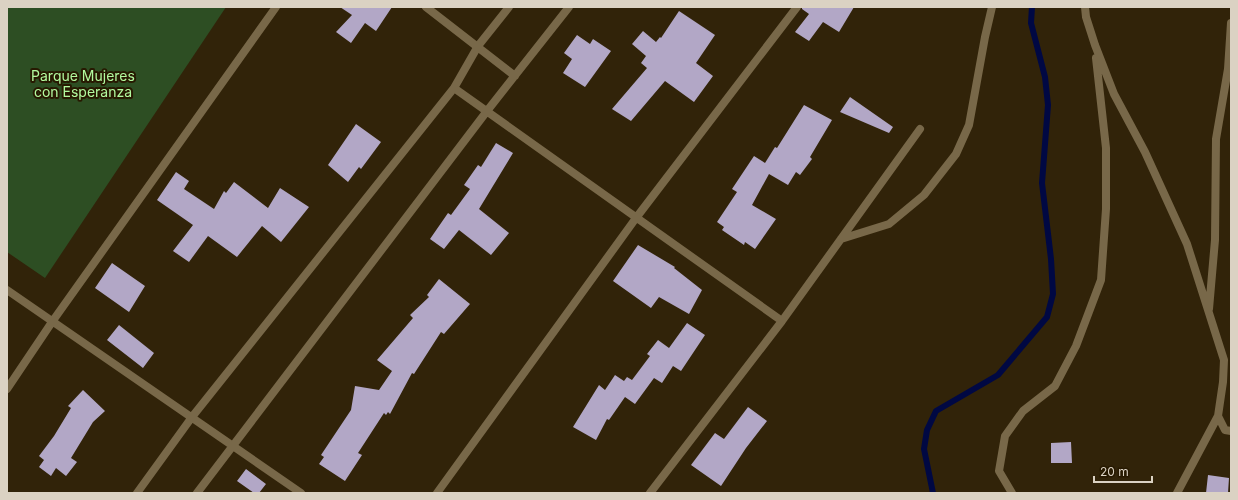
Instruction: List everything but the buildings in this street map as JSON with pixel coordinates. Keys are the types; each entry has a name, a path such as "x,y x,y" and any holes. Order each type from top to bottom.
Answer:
{"street":[{"path":"7,389 52,322 276,7"},
{"path":"426,7 515,76"},
{"path":"137,493 192,418 454,88 478,46 510,7"},
{"path":"197,493 487,111 569,7"},
{"path":"437,493 636,218 797,7"},
{"path":"841,239 889,224 924,195 956,154 969,126 992,7"},
{"path":"1085,7 1086,17 1095,45 1114,94 1145,152 1186,244 1224,360 1223,382 1218,416 1177,493"},
{"path":"1209,313 1215,240 1216,139 1228,69 1231,23"},
{"path":"1012,493 1000,471 1005,436 1023,411 1054,386 1076,346 1101,280 1106,209 1106,148 1095,45"},
{"path":"454,88 782,321"},
{"path":"650,493 782,321 920,129"},
{"path":"7,290 301,493"},
{"path":"1218,416 1226,430 1231,431"}],"green space":[{"name":"Parque Mujeres con Esperanza","path":"7,7 226,7 45,278 7,252"}],"waterway":[{"path":"933,493 924,449 927,430 936,411 998,375 1047,317 1053,294 1051,259 1042,183 1048,105 1045,77 1031,23 1032,7"}]}
